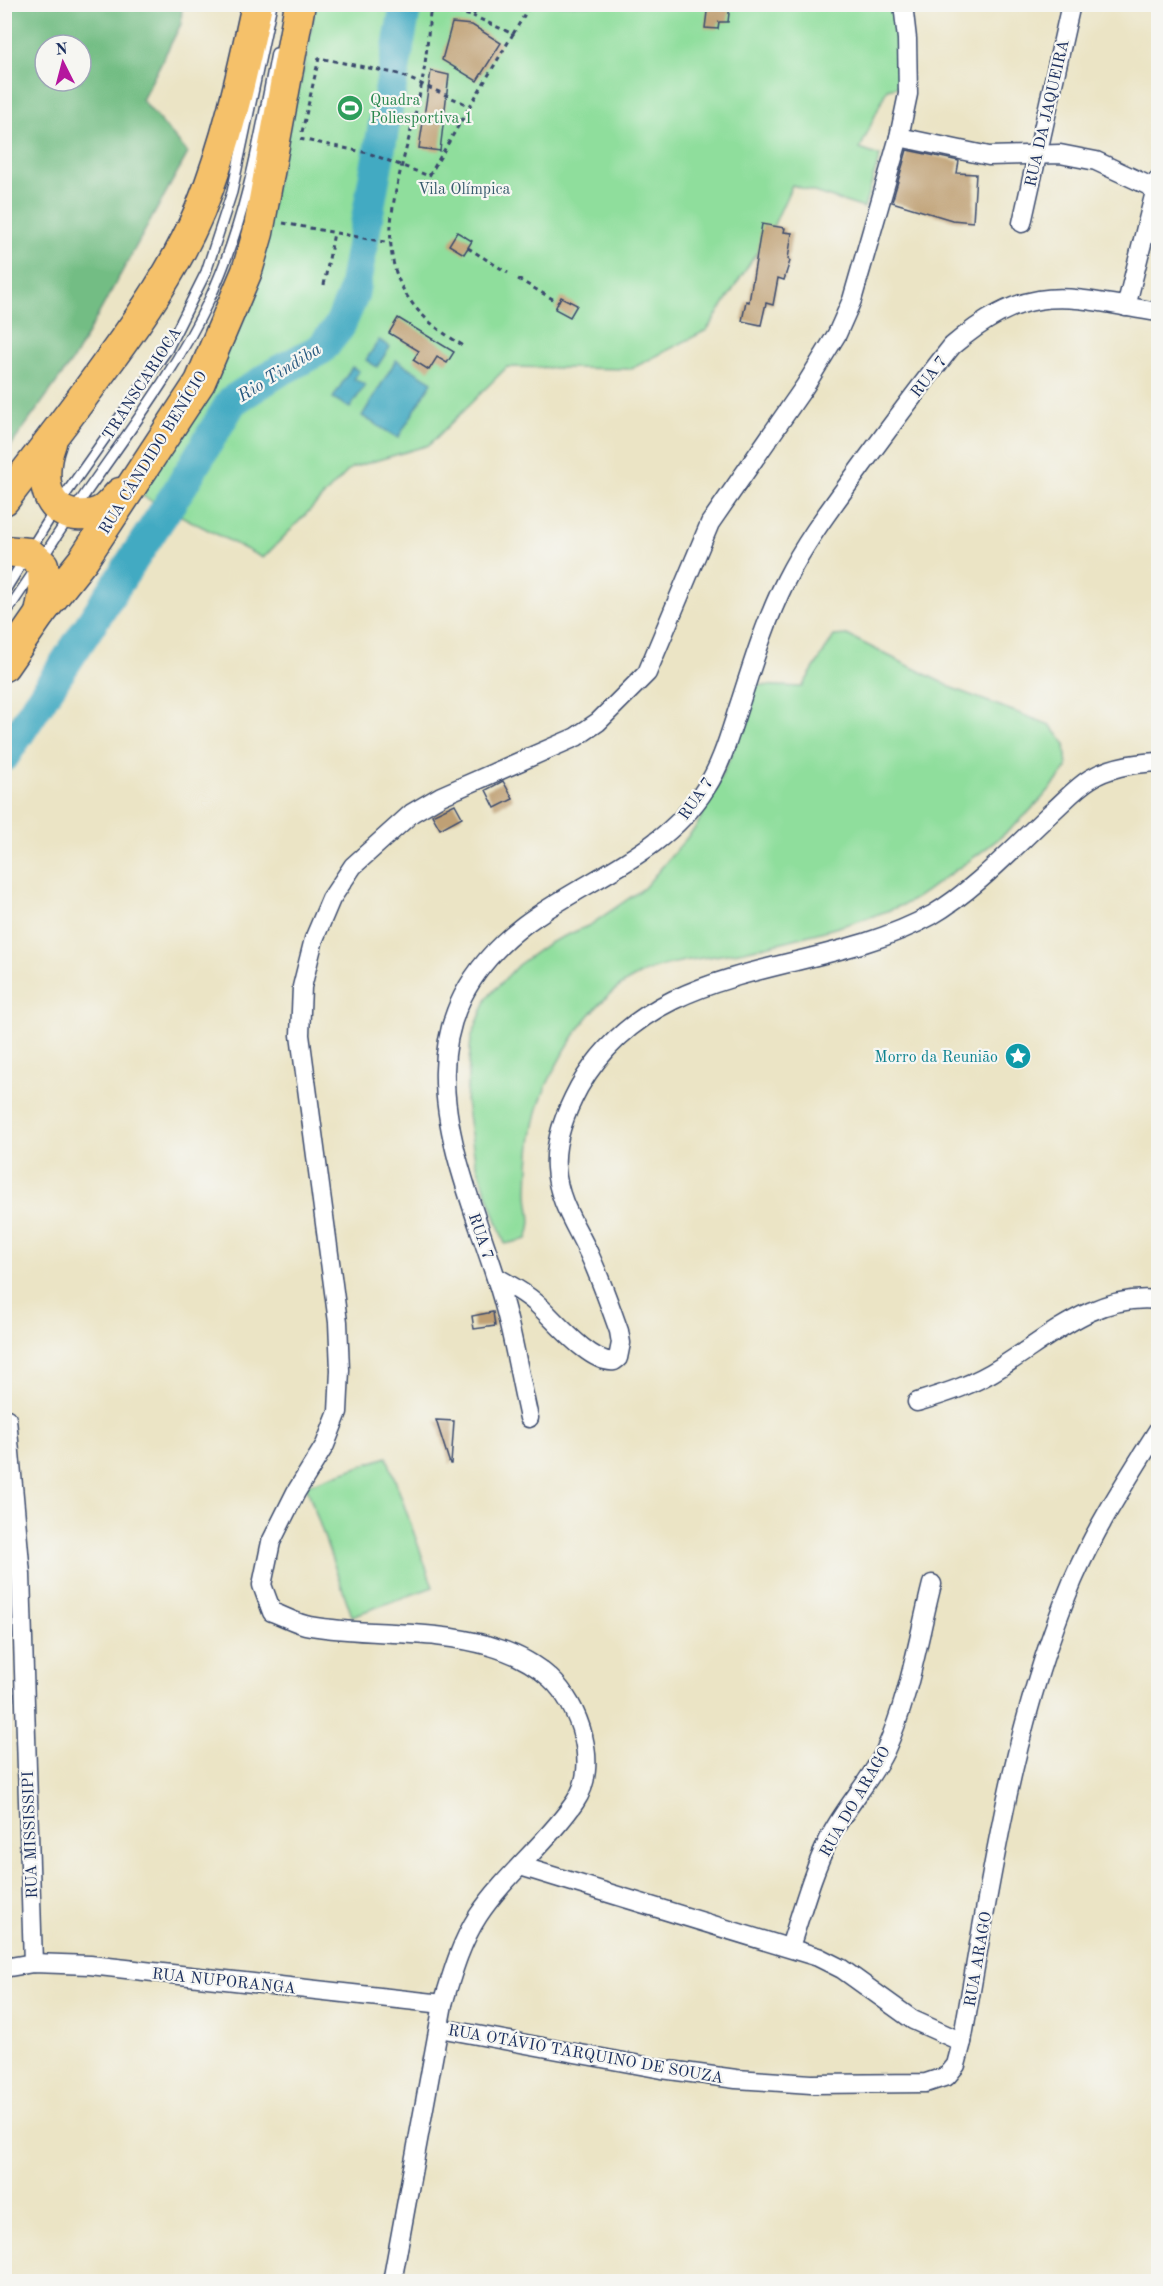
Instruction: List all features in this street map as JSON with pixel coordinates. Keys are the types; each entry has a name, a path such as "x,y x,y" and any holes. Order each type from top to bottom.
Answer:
{"main road":[{"path":"4,500 53,438 158,292 195,221 235,109 256,4"},
{"name":"RUA CÂNDIDO BENÍCIO","path":"4,666 40,614 82,560 200,382 247,271 269,186 300,4"},
{"path":"53,438 44,462 44,479 49,496 63,510 87,516 103,510 147,465"},
{"path":"25,555 45,576 40,614"}],"street":[{"path":"392,2282 443,2004 464,1942 476,1919 493,1895 577,1801 587,1757 581,1730 569,1701 550,1677 519,1657 490,1646 453,1638 308,1626 272,1612 262,1585 271,1542 296,1492 325,1445 338,1412 340,1370 338,1322 304,1081 300,1035 302,987 314,939 332,899 353,866 381,838 411,813 441,796 576,737 598,722 647,673 710,523 805,386 837,334 852,300 899,137 909,76 903,4"},
{"name":"RUA DA JAQUEIRA","path":"1022,223 1071,4"},
{"path":"899,137 989,156 1060,154 1096,161 1158,186 1126,307"},
{"name":"RUA 7","path":"529,1418 496,1277 458,1166 447,1110 445,1063 453,1020 469,985 498,949 525,925 661,839 686,816 707,787 728,738 765,630 787,579 820,523 952,346 989,318 1007,308 1043,298 1077,297 1158,312"},
{"path":"496,1277 535,1302 581,1346 602,1360 614,1361 618,1358 621,1343 619,1331 590,1254 567,1212 556,1168 561,1127 574,1097 588,1072 609,1046 636,1022 677,997 734,976 854,947 902,930 934,914 992,868 1091,778 1126,765 1158,762"},
{"path":"917,1402 969,1385 1003,1366 1070,1320 1084,1314 1129,1300 1158,1300"},
{"name":"RUA MISSISSIPI","path":"7,1419 21,1574 33,1964"},
{"name":"RUA ARAGO","path":"962,2042 1011,1774 1035,1682 1079,1567 1105,1516 1158,1430"},
{"name":"RUA DO ARAGO","path":"790,1947 816,1870 829,1840 849,1803 884,1753 895,1726 932,1584"},
{"path":"520,1866 790,1947 842,1969 913,2020 962,2042"},
{"name":"RUA NUPORANGA","path":"4,1968 33,1964 90,1965 443,2004"},
{"name":"RUA OTÁVIO TARQUINO DE SOUZA","path":"439,2028 662,2069 736,2079 811,2084 926,2083 947,2076 956,2065 962,2042"}],"lane":[{"name":"TRANSCARIOCA","path":"4,616 25,555 63,510 167,350 206,272 232,192 272,4"},
{"name":"TRANSCARIOCA","path":"4,592 25,555 63,510 172,369 210,298 228,255 249,188 279,39"}],"path":[{"path":"473,16 479,4"},
{"path":"470,106 422,82 399,74 320,58 300,139 368,153 429,176 531,4"},
{"path":"466,347 423,318 408,300 393,265 390,243 401,164 422,82 430,6 473,16 513,34"},
{"path":"283,224 390,243"},
{"path":"324,285 334,232"},
{"path":"468,248 508,273"},
{"path":"518,279 558,302"}],"green space":[{"path":"5,4 182,5 181,24 142,100 188,153 74,358 5,454"},
{"name":"Vila Olímpica","path":"315,5 902,5 907,85 887,89 860,149 880,156 864,208 792,185 772,229 707,330 631,369 507,367 429,445 351,468 263,558 134,492 262,242 306,58"},
{"path":"847,635 957,690 1050,725 1065,743 1067,768 1054,785 1012,828 911,901 866,919 805,936 744,951 688,960 647,971 620,986 593,1011 581,1026 561,1057 545,1089 534,1126 530,1152 528,1191 531,1220 529,1232 527,1239 505,1244 475,1160 466,1102 471,1038 487,998 518,965 549,943 590,925 644,888 696,827 731,756 755,685 802,687 834,636"},
{"path":"387,1457 433,1587 352,1616 306,1485"}],"water":[{"path":"379,340 390,347 377,367 366,360"},
{"path":"396,360 432,382 398,438 362,416"},
{"path":"352,367 359,371 354,379 365,385 350,408 333,398"}],"building":[{"path":"708,4 730,4 728,22 719,22 718,29 705,28"},
{"path":"452,23 472,25 501,43 477,81 442,60"},
{"path":"431,71 449,75 440,151 419,148"},
{"path":"907,150 959,161 957,173 976,174 973,222 952,220 892,202"},
{"path":"762,224 785,228 784,232 792,233 788,259 790,261 784,280 778,278 773,305 766,303 761,325 742,321 746,301 749,302"},
{"path":"457,232 472,241 464,254 449,245"},
{"path":"561,297 577,305 570,317 555,309"},
{"path":"398,318 454,352 447,363 437,357 429,370 413,360 419,351 389,333"},
{"path":"503,781 513,799 495,808 486,790"},
{"path":"455,804 462,817 440,829 432,815"},
{"path":"493,1312 495,1326 474,1329 472,1316"},
{"path":"436,1420 454,1421 451,1464 450,1464"}],"waterway":[{"name":"Rio Tindiba","path":"4,756 182,485 232,401 279,371 321,349 339,327 353,295 406,4"}],"place":[{"name":"Quadra Poliesportiva 1","path":"350,108"},
{"name":"Morro da Reunião","path":"1018,1056"}]}
